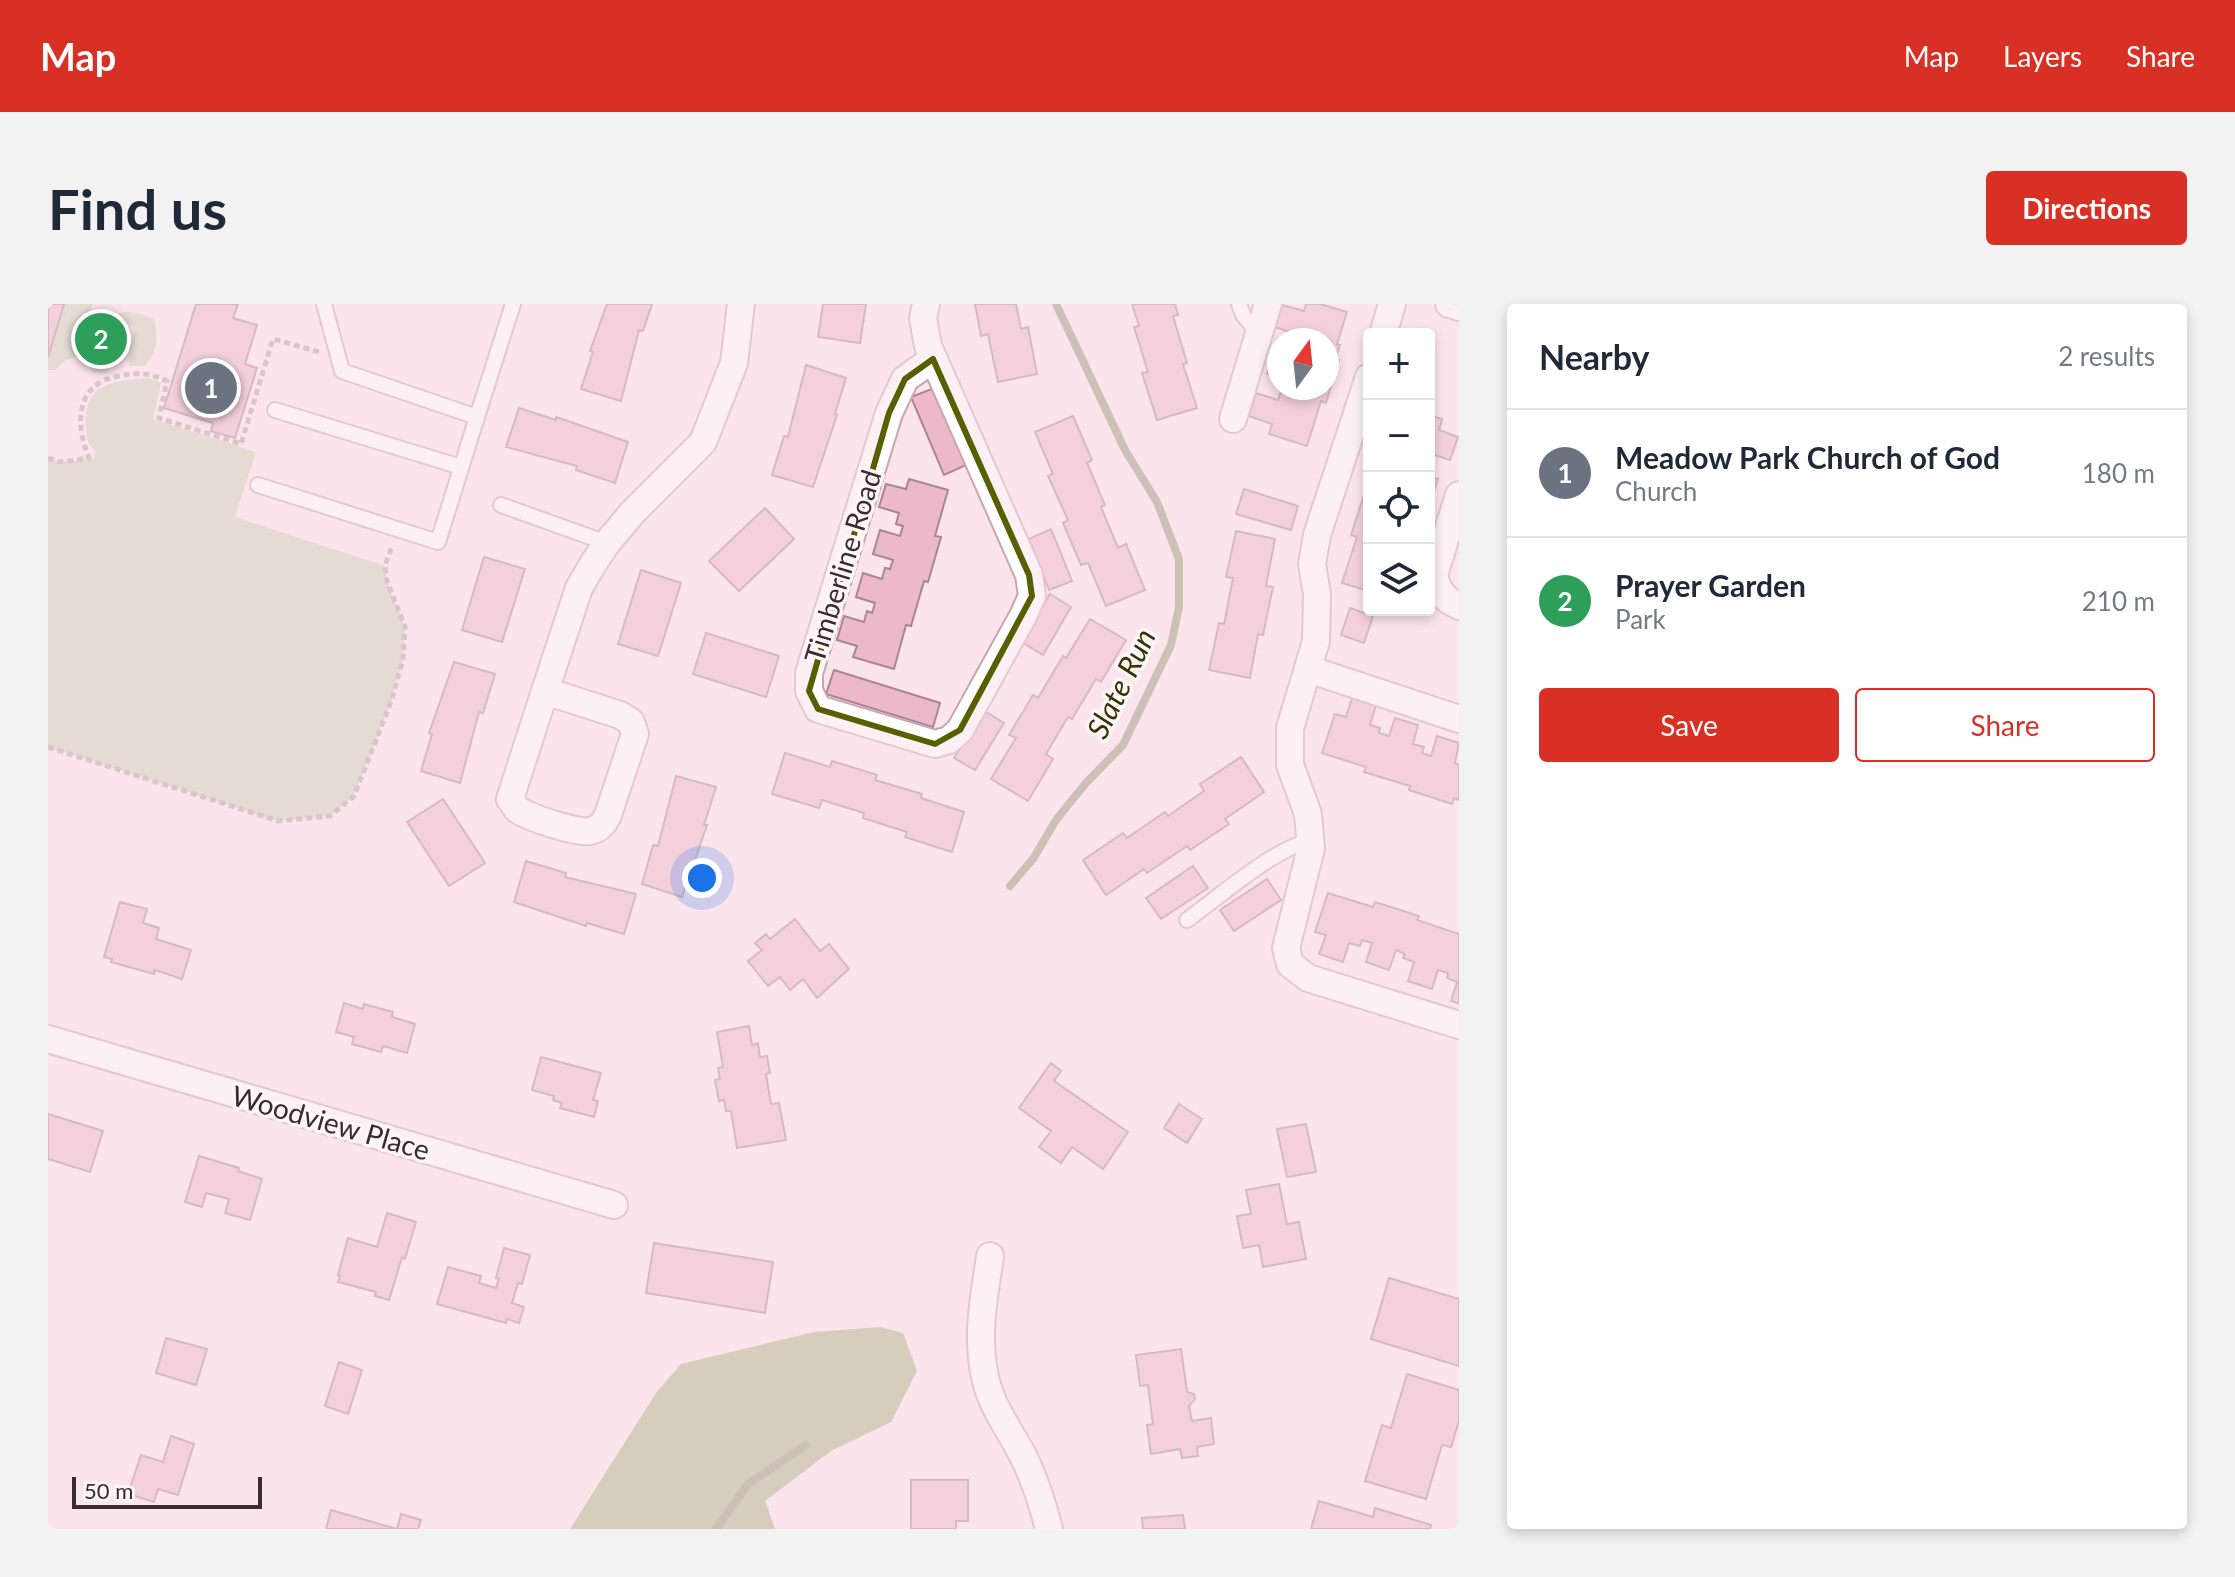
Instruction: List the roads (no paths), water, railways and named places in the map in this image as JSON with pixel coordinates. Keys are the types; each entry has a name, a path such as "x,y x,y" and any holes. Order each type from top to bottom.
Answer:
{"street":[{"path":"545,691 620,715 631,722 635,734 608,815 603,825 593,831 582,832 526,814 516,808 510,799 545,691 579,588 607,543 633,512 703,442 734,363 741,304"},
{"name":"Timberline Road","path":"926,304 923,318 933,359 1029,575 1032,596 960,730 949,740 935,744 818,709 809,691 809,673 889,413 905,379 933,359"},
{"path":"1233,419 1268,304"},
{"path":"1385,328 1392,304"},
{"path":"1449,304 1459,307"},
{"path":"1363,395 1317,535 1312,564 1317,594 1316,641 1290,728 1290,765 1308,814 1311,848 1286,948 1290,964 1308,978 1459,1025"},
{"path":"1459,495 1434,575 1437,589 1446,599 1459,606"},
{"path":"1308,669 1459,719"},
{"name":"Woodview Place","path":"48,1039 614,1205"},
{"path":"990,1256 979,1336 985,1380 1000,1418 1039,1488 1049,1529"}],"lane":[{"path":"324,304 342,371 477,417"},
{"path":"258,485 438,542 513,304"},
{"path":"1239,304 1243,315 1259,334"},
{"path":"275,410 461,467"},
{"path":"501,505 607,543"},
{"path":"1187,920 1257,869 1297,844 1310,840"}],"waterway":[{"name":"Slate Run","path":"1010,886 1033,859 1056,820 1123,745 1171,645 1179,607 1179,559 1157,502 1125,450 1056,304"},
{"name":"Slate Run","path":"716,1529 748,1484 806,1445"}],"place":[{"name":"Prayer Garden","path":"101,339"},
{"name":"Meadow Park Church of God","path":"211,388"}]}
